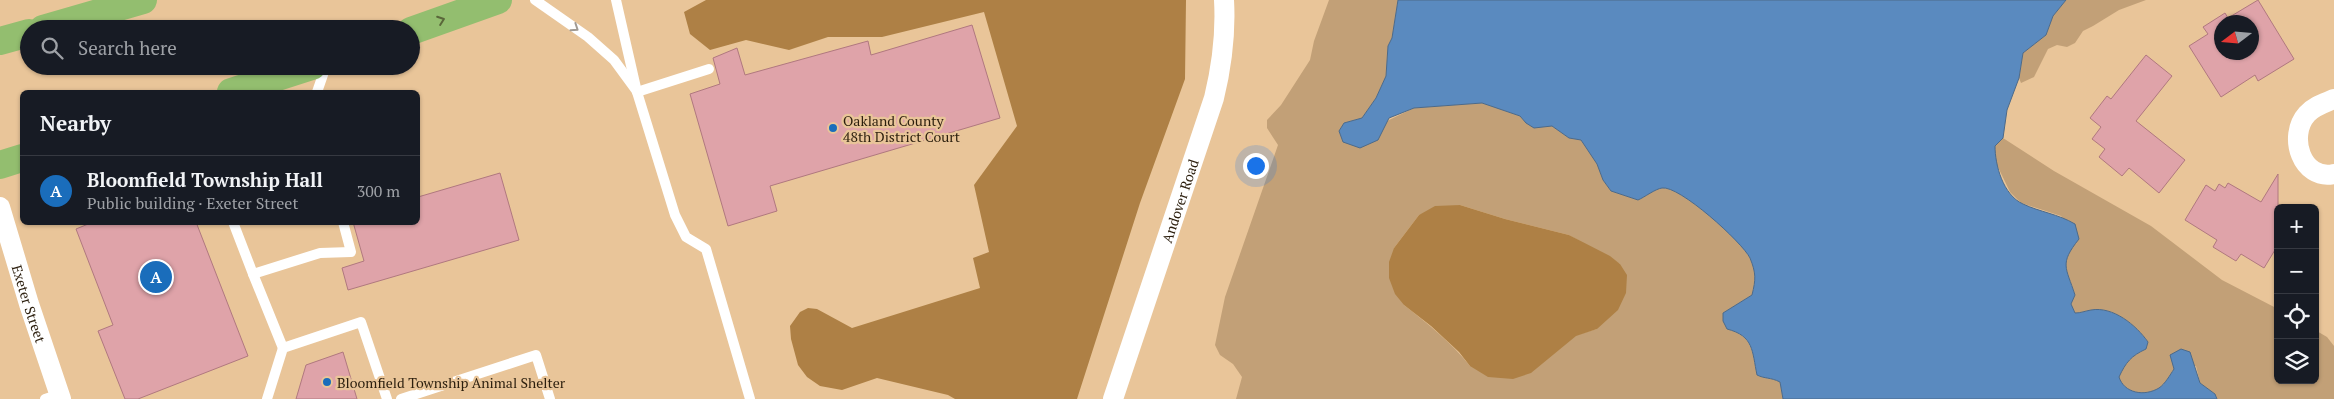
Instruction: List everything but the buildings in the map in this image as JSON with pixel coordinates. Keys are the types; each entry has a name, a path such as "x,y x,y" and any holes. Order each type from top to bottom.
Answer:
{"highway":[{"path":"74,20 143,0"},
{"path":"420,27 472,4 498,0"},
{"path":"0,41 20,35"},
{"path":"237,90 284,75"},
{"path":"0,165 20,159"}],"street":[{"name":"Andover Road","path":"1113,399 1214,98 1222,62 1226,28 1224,0"},
{"path":"2334,99 2320,104 2308,113 2301,123 2297,138 2301,156 2313,170 2328,175 2334,174"},
{"name":"Exeter Street","path":"0,207 55,397"}],"lane":[{"path":"535,0 588,37 608,54 638,92"},
{"path":"616,0 638,92 675,215 686,236 706,249 750,399"},
{"path":"638,92 709,69"},
{"path":"317,90 323,75"},
{"path":"234,225 283,348 267,399"},
{"path":"253,274 320,253 351,252 344,225"},
{"path":"283,348 361,322 387,399"},
{"path":"401,399 536,355 550,399"}],"shaded area":[{"path":"706,0 1186,0 1185,79 1140,203 1077,399 955,399 948,395 877,378 842,390 820,386 807,377 798,365 791,339 790,326 800,312 808,308 817,309 852,328 980,288 973,258 989,252 974,185 1017,126 984,12 882,37 828,37 789,50 746,40 710,50 690,34 684,12"},
{"path":"1329,0 1398,0 1392,38 1388,46 1386,76 1376,98 1362,118 1344,123 1339,131 1343,142 1414,108 1482,103 1520,116 1526,123 1552,126 1569,138 1581,140 1597,164 1603,180 1611,191 1638,200 1662,188 1670,189 1682,195 1723,228 1745,250 1750,258 1755,276 1752,295 1723,313 1727,329 1736,332 1747,340 1754,359 1757,375 1780,382 1783,399 1236,399 1242,377 1233,364 1220,355 1215,345 1225,297 1278,145 1267,128 1267,120 1281,105 1310,60 1314,41","holes":["1460,205 1505,219 1569,235 1620,264 1597,329 1470,366 1447,341 1404,305 1394,248 1419,215"]},
{"path":"2066,0 2146,0 2119,10 2083,31 2075,43 2067,47 2057,45 2048,49 2034,77 2021,83 2019,78 2023,53 2046,35 2053,16"},
{"path":"2003,138 2054,171 2151,226 2222,280 2274,307 2274,384 2319,384 2319,332 2327,337 2334,346 2334,399 2217,399 2215,394 2200,383 2196,366 2174,369 2163,384 2153,391 2141,393 2125,387 2118,377 2129,360 2146,349 2148,342 2137,329 2116,314 2099,310 2075,313 2071,304 2075,295 2067,272 2066,260 2078,239 2061,216 2021,203 2010,192 1995,161 1995,146"},
{"path":"1460,205 1505,219 1569,235 1610,256 1620,264 1627,275 1626,293 1618,310 1597,329 1576,336 1531,373 1513,379 1488,377 1470,366 1459,352 1431,326 1404,305 1395,294 1389,278 1389,262 1394,248 1419,215 1435,206"}],"water":[{"path":"1398,0 2066,0 2053,16 2046,35 2023,53 2019,78 2007,110 2003,138 1995,146 1997,162 2005,187 2016,200 2023,204 2075,224 2079,239 2069,254 2066,266 2075,295 2071,304 2075,313 2099,310 2116,314 2137,329 2148,342 2146,349 2136,354 2127,363 2119,377 2125,387 2141,393 2159,388 2174,369 2170,355 2181,349 2190,352 2200,383 2215,394 2217,399 1783,399 1780,382 1757,375 1752,352 1747,340 1736,332 1727,329 1723,321 1723,313 1752,295 1755,276 1750,258 1745,250 1723,228 1682,195 1670,189 1662,188 1638,200 1611,191 1603,180 1597,164 1581,140 1569,138 1552,126 1534,128 1520,116 1482,103 1414,108 1389,118 1378,140 1360,148 1343,142 1339,131 1344,123 1362,118 1376,98 1386,76 1388,46 1392,38"}],"place":[{"name":"Oakland County 48th District Court","path":"833,128"},
{"name":"Bloomfield Township Hall","path":"156,277"},
{"name":"Bloomfield Township Animal Shelter","path":"327,382"}]}
